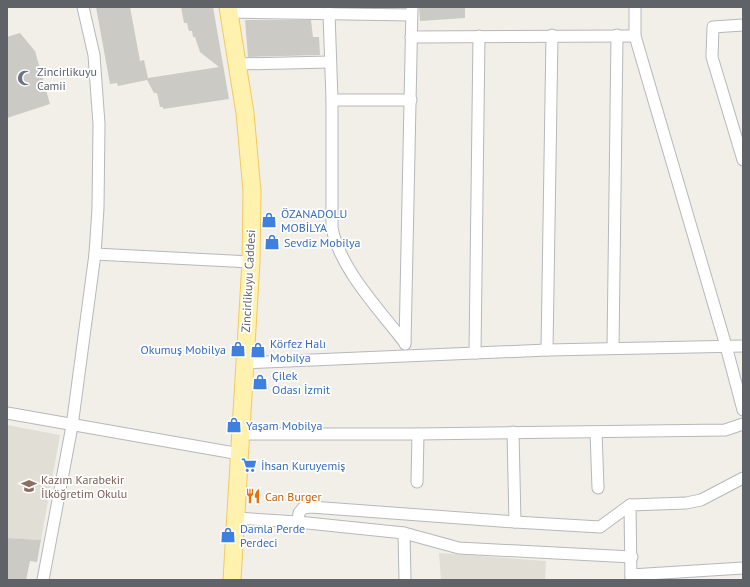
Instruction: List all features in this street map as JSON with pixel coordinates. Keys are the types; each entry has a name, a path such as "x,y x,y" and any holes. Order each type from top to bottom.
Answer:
{"main road":[{"name":"Zincirlikuyu Caddesi","path":"229,9 246,120 251,184 251,262 232,580"}],"street":[{"path":"43,580 72,426 95,254 98,208 98,124 94,55 84,7"},
{"path":"635,7 636,36 726,346 743,410"},
{"path":"229,9 329,14 411,11 411,100 405,355"},
{"path":"329,14 332,100 332,228 335,243 347,267 405,343"},
{"path":"743,25 713,27 712,57 743,160"},
{"path":"411,37 552,35 636,36"},
{"path":"547,350 552,35"},
{"path":"612,348 617,35"},
{"path":"475,353 479,36"},
{"path":"238,64 330,62"},
{"path":"332,100 411,100"},
{"path":"95,254 251,262"},
{"path":"244,363 547,350 743,346"},
{"path":"7,414 240,454"},
{"path":"241,434 418,434 725,430 743,424"},
{"path":"513,432 515,522"},
{"path":"596,432 598,488"},
{"path":"417,482 418,434"},
{"path":"298,522 299,513 303,508 311,507 600,527 630,505 686,503 701,500 743,478"},
{"path":"630,505 632,557 631,578 743,568"},
{"path":"236,518 298,522 404,533 459,548 632,557"},
{"path":"404,533 405,580"}],"shaded area":[{"name":"Kazım Karabekir İlköğretim Okulu","path":"7,425 60,435 41,540 7,538"},
{"path":"439,553 546,561 545,580 441,580"}],"building":[{"path":"96,7 130,7 140,61 144,60 148,78 219,67 200,52 195,37 193,37 192,31 189,31 187,23 184,23 181,7 213,7 229,99 163,109 163,107 160,107 157,93 154,93 147,80 118,86 117,83 110,84"},
{"path":"419,7 465,7 465,18 420,21"},
{"path":"245,20 311,20 313,37 319,37 320,55 248,57"},
{"name":"Zincirlikuyu Camii","path":"20,33 35,51 50,104 7,118 7,37"},
{"path":"7,538 41,540 37,562 30,561 26,580 7,579"}],"place":[{"name":"Zincirlikuyu Camii","path":"25,78"},
{"name":"ÖZANADOLU MOBİLYA","path":"269,220"},
{"name":"Sevdiz Mobilya","path":"272,242"},
{"name":"Okumuş Mobilya","path":"238,349"},
{"name":"Körfez Halı Mobilya","path":"258,350"},
{"name":"Çilek Odası İzmit","path":"260,382"},
{"name":"Yaşam Mobilya","path":"234,425"},
{"name":"İhsan Kuruyemiş","path":"249,465"},
{"name":"Kazım Karabekir İlköğretim Okulu","path":"29,486"},
{"name":"Can Burger","path":"253,496"},
{"name":"Damla Perde Perdeci","path":"228,535"}]}
